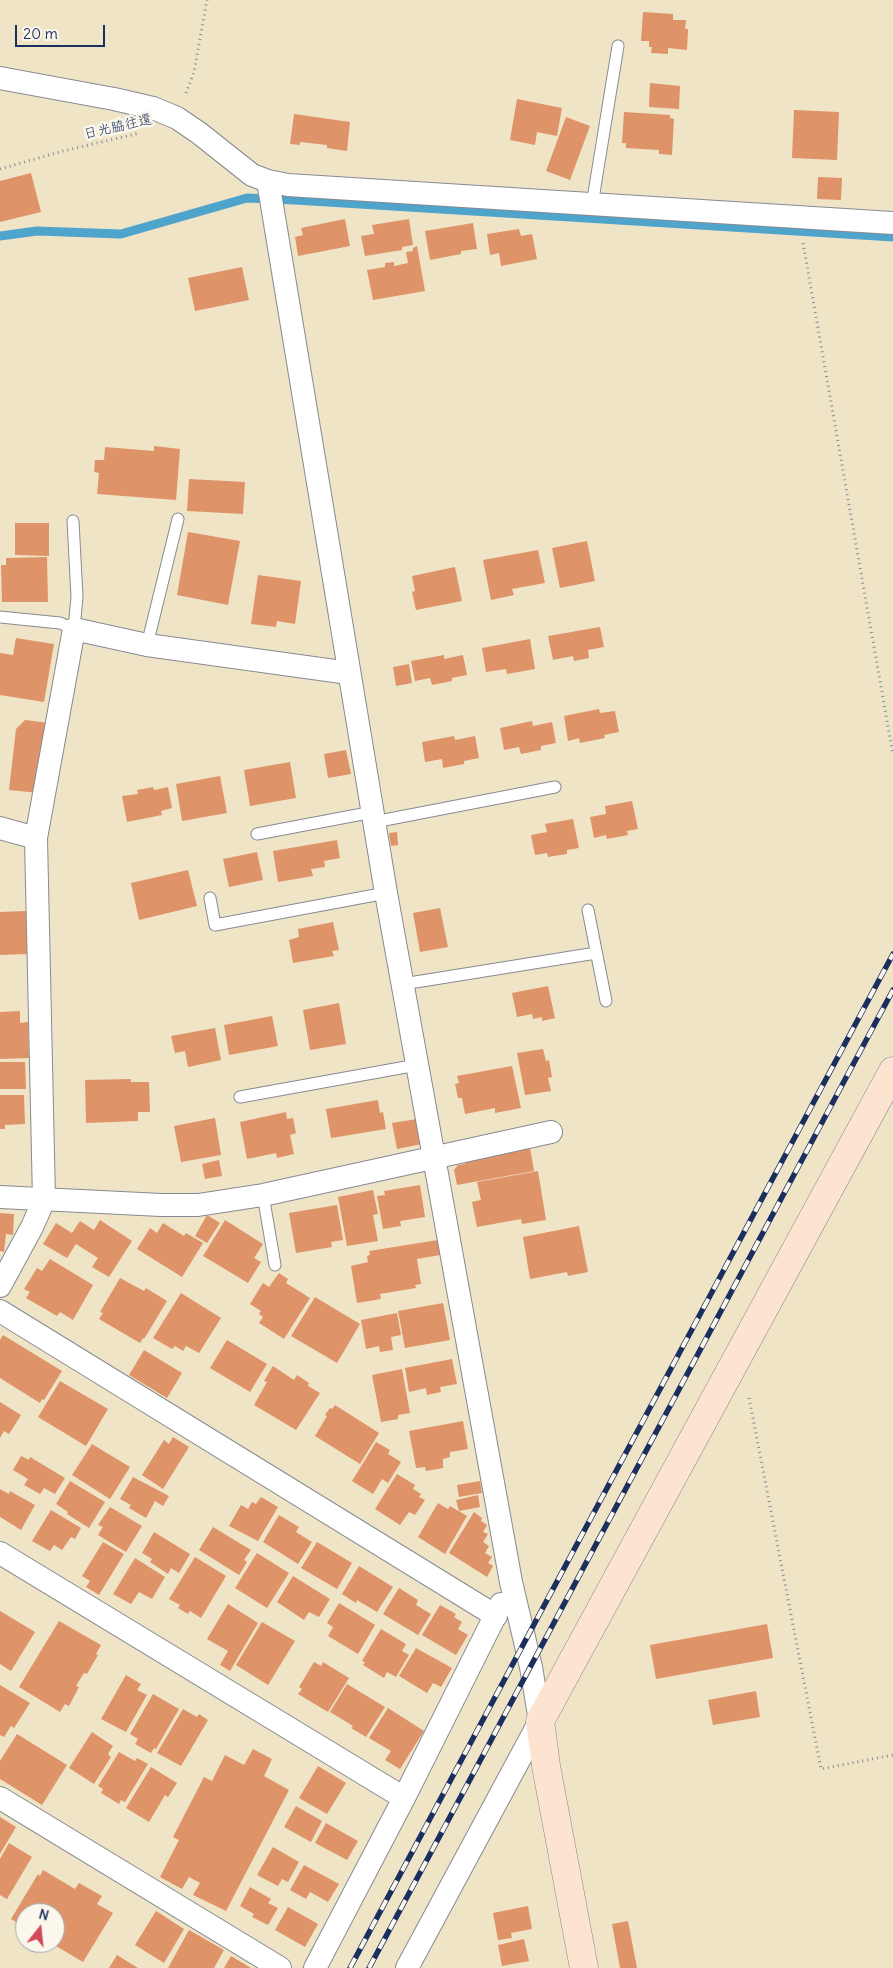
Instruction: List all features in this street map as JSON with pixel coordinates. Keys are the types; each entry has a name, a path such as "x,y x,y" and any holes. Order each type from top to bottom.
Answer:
{"street":[{"path":"0,78 153,108 177,118 252,175 268,182 288,185 592,205 893,223"},
{"path":"268,182 386,893 511,1582 530,1667 546,1766 584,1968"},
{"path":"0,1286 32,1227 44,1200 36,838 74,630 148,645 349,673"},
{"path":"0,828 36,838"},
{"path":"407,1968 728,1372 893,1071"},
{"path":"0,1197 198,1205 263,1195 551,1132"},
{"path":"0,1311 496,1616"},
{"path":"0,1553 404,1798"},
{"path":"315,1968 404,1798 496,1616 511,1582"},
{"path":"0,1798 280,1968"}],"lane":[{"path":"592,205 618,46"},
{"path":"148,645 178,519"},
{"path":"0,617 60,623 74,630 77,596 73,521"},
{"path":"257,834 555,787"},
{"path":"210,898 215,925 386,893"},
{"path":"588,910 606,1001"},
{"path":"403,984 596,953"},
{"path":"240,1097 417,1065"},
{"path":"263,1195 275,1265"}],"path":[{"path":"177,118 194,72 207,0"},
{"name":"日光脇往還","path":"0,169 63,151 166,128 177,118"},
{"path":"799,218 893,755"},
{"path":"728,1372 749,1397 821,1769 893,1755"}],"building":[{"path":"643,12 673,14 673,20 686,20 685,29 688,29 687,50 668,48 668,54 651,53 652,47 649,47 649,41 641,41"},
{"path":"650,83 680,86 679,109 649,107"},
{"path":"517,99 562,108 557,136 537,132 535,145 510,140"},
{"path":"794,110 839,112 837,160 792,158"},
{"path":"624,112 670,115 670,118 674,119 672,155 659,154 659,150 626,148 626,143 622,143"},
{"path":"294,114 350,122 347,151 327,148 327,145 300,142 300,145 290,144"},
{"path":"566,117 590,126 570,180 546,171"},
{"path":"31,173 41,212 0,222 0,181"},
{"path":"818,177 842,178 841,200 817,199"},
{"path":"345,219 350,246 298,256 295,237 303,235 301,228"},
{"path":"409,219 413,245 402,247 402,250 365,256 361,236 374,234 372,225"},
{"path":"473,223 477,249 461,251 461,254 430,260 425,231"},
{"path":"519,229 521,236 532,234 537,259 501,266 499,253 490,255 487,234"},
{"path":"417,246 425,291 373,300 367,270 385,267 385,263 394,262 394,266 408,263 406,252 413,251 413,248"},
{"path":"242,267 249,300 195,311 188,278"},
{"path":"154,446 180,449 176,500 97,494 99,473 94,472 95,460 104,460 105,447 154,451"},
{"path":"189,479 245,482 243,514 187,511"},
{"path":"15,523 49,523 49,556 15,555"},
{"path":"188,532 240,541 228,605 177,595"},
{"path":"587,541 595,581 560,588 552,548"},
{"path":"538,550 545,583 512,589 514,595 491,600 483,560"},
{"path":"47,557 48,602 2,602 1,565 6,565 6,558"},
{"path":"455,567 462,601 416,610 412,592 415,591 412,576"},
{"path":"258,575 301,581 295,624 277,621 276,627 251,624"},
{"path":"600,627 604,647 588,650 589,658 574,661 573,656 553,660 548,636"},
{"path":"16,638 54,644 44,702 0,695 0,653 13,655"},
{"path":"530,639 535,669 507,674 506,669 486,672 482,648"},
{"path":"444,655 444,659 463,655 467,675 452,678 452,681 432,685 430,678 415,681 411,661"},
{"path":"409,664 412,683 396,686 393,667"},
{"path":"599,709 600,713 615,711 619,732 604,735 605,738 580,743 579,738 568,741 564,716"},
{"path":"25,720 49,723 38,793 9,790 16,729"},
{"path":"532,721 533,726 552,722 556,743 541,746 541,750 521,754 519,747 504,750 500,728"},
{"path":"454,736 455,740 475,736 479,758 464,761 464,764 443,768 442,759 425,762 422,742"},
{"path":"346,750 351,774 328,778 324,754"},
{"path":"290,762 296,798 250,806 244,770"},
{"path":"220,776 227,813 182,821 176,784"},
{"path":"153,787 154,790 168,787 172,808 161,811 162,815 127,822 122,796 138,794 137,790"},
{"path":"632,801 638,829 627,831 628,835 607,839 606,835 594,838 590,817 606,814 605,806"},
{"path":"573,819 579,848 567,850 567,854 548,857 547,853 535,855 531,835 547,832 545,824"},
{"path":"397,832 398,845 391,846 389,833"},
{"path":"337,840 340,858 324,861 325,867 311,869 313,876 278,882 273,851"},
{"path":"257,852 263,880 229,887 223,859"},
{"path":"188,870 197,906 139,920 131,883"},
{"path":"440,908 448,947 420,952 413,913"},
{"path":"26,911 27,954 0,955 0,912"},
{"path":"333,922 339,950 332,951 334,956 293,963 289,940 299,937 298,929"},
{"path":"548,986 555,1018 542,1021 542,1017 533,1019 532,1014 517,1017 512,993"},
{"path":"339,1003 346,1044 310,1050 303,1010"},
{"path":"20,1011 20,1023 28,1022 29,1058 0,1059 0,1012"},
{"path":"272,1016 278,1046 229,1055 224,1025"},
{"path":"215,1028 221,1060 188,1067 185,1051 175,1053 171,1036"},
{"path":"543,1049 546,1061 549,1060 552,1077 548,1078 551,1091 525,1095 517,1053"},
{"path":"0,1062 25,1062 26,1089 0,1089"},
{"path":"512,1066 521,1108 495,1113 495,1108 465,1114 462,1098 458,1098 455,1084 459,1083 457,1076"},
{"path":"131,1079 131,1082 149,1082 150,1112 138,1112 138,1121 86,1123 85,1080"},
{"path":"0,1095 24,1095 25,1124 5,1125 5,1129 0,1129"},
{"path":"378,1100 380,1113 383,1112 386,1129 331,1138 326,1109"},
{"path":"286,1112 287,1119 293,1118 296,1133 290,1135 294,1154 277,1158 276,1153 247,1159 240,1122"},
{"path":"215,1118 221,1155 181,1162 174,1126"},
{"path":"417,1119 422,1144 397,1149 392,1123"},
{"path":"530,1148 534,1171 457,1185 454,1170 458,1165 465,1164 464,1161"},
{"path":"219,1160 222,1176 205,1179 202,1164"},
{"path":"538,1171 546,1220 522,1224 521,1219 477,1227 472,1202 481,1200 477,1182"},
{"path":"420,1185 425,1217 400,1221 401,1226 383,1229 377,1196 385,1195 384,1191"},
{"path":"373,1190 378,1214 373,1215 378,1241 347,1246 338,1197"},
{"path":"337,1205 343,1240 331,1242 332,1247 296,1253 289,1213"},
{"path":"0,1213 14,1214 13,1235 6,1234 4,1252 0,1251"},
{"path":"207,1215 220,1223 207,1243 195,1236"},
{"path":"100,1220 132,1241 109,1277 92,1267 98,1258 76,1244 67,1258 43,1244 56,1223 72,1233 80,1221 94,1230"},
{"path":"225,1220 263,1244 254,1258 261,1262 248,1283 203,1256"},
{"path":"163,1223 184,1236 186,1233 203,1243 182,1277 137,1249 150,1228 157,1233"},
{"path":"579,1226 588,1272 568,1276 567,1272 530,1279 523,1237"},
{"path":"438,1240 440,1255 417,1259 421,1284 415,1285 416,1288 380,1294 381,1299 357,1303 351,1266 368,1262 367,1256 370,1255 369,1251"},
{"path":"50,1259 93,1285 73,1320 60,1312 57,1316 26,1298 30,1292 24,1289 37,1268 42,1271"},
{"path":"279,1273 288,1279 286,1283 310,1298 284,1339 259,1323 263,1317 259,1314 261,1311 250,1304 263,1283 269,1287"},
{"path":"120,1278 144,1291 146,1288 167,1301 140,1343 99,1319 103,1313 100,1312"},
{"path":"181,1293 221,1318 199,1353 186,1346 183,1351 175,1346 172,1349 153,1338"},
{"path":"315,1297 360,1324 337,1363 291,1336"},
{"path":"443,1303 450,1340 405,1348 398,1311"},
{"path":"397,1313 401,1335 391,1337 393,1350 380,1352 379,1346 366,1349 361,1320"},
{"path":"3,1335 62,1371 44,1400 42,1399 40,1403 0,1378 0,1340"},
{"path":"227,1340 267,1364 250,1392 210,1368"},
{"path":"144,1350 182,1373 167,1398 129,1375"},
{"path":"452,1359 457,1384 440,1387 441,1392 427,1395 426,1388 409,1392 405,1368"},
{"path":"273,1366 294,1380 297,1375 309,1383 308,1386 320,1393 296,1430 254,1405 267,1382 264,1381"},
{"path":"402,1369 410,1413 398,1415 398,1419 381,1422 372,1375"},
{"path":"60,1381 108,1409 86,1446 38,1417"},
{"path":"0,1402 21,1415 9,1434 4,1431 0,1438"},
{"path":"335,1405 379,1433 360,1464 315,1436 327,1416 325,1415"},
{"path":"463,1421 468,1449 450,1452 450,1457 443,1459 443,1468 426,1471 425,1467 416,1468 409,1431"},
{"path":"173,1437 189,1447 163,1489 142,1475 164,1440 169,1444"},
{"path":"376,1442 390,1450 388,1454 401,1462 388,1483 382,1479 373,1494 352,1481"},
{"path":"92,1444 130,1467 110,1499 72,1475"},
{"path":"21,1456 29,1460 30,1457 65,1478 55,1494 44,1488 40,1494 24,1485 28,1479 13,1470"},
{"path":"397,1474 415,1485 413,1489 421,1494 419,1497 425,1500 415,1515 409,1512 400,1525 375,1509"},
{"path":"133,1477 169,1496 163,1506 155,1501 146,1518 129,1508 131,1505 120,1499"},
{"path":"70,1481 105,1502 89,1528 67,1514 68,1512 56,1504"},
{"path":"480,1481 482,1493 459,1497 457,1485"},
{"path":"0,1489 9,1494 10,1491 35,1505 21,1530 0,1517"},
{"path":"478,1495 480,1507 459,1511 456,1500"},
{"path":"261,1497 278,1507 258,1541 229,1526 241,1505 248,1509 252,1502 256,1504"},
{"path":"438,1503 448,1509 450,1506 467,1516 445,1554 418,1537"},
{"path":"110,1507 142,1526 126,1552 98,1535 103,1527 98,1525"},
{"path":"51,1510 81,1528 75,1539 71,1537 62,1550 54,1545 50,1551 32,1541"},
{"path":"474,1512 487,1525 483,1532 488,1534 483,1542 489,1546 485,1553 492,1557 488,1563 493,1566 487,1577 449,1553"},
{"path":"279,1515 299,1527 296,1532 312,1542 298,1564 263,1542"},
{"path":"213,1527 251,1550 244,1560 247,1562 239,1575 199,1550"},
{"path":"154,1532 190,1554 179,1573 171,1568 168,1574 150,1562 152,1559 142,1553"},
{"path":"103,1542 124,1554 99,1595 86,1587 90,1581 82,1576"},
{"path":"317,1542 352,1563 337,1589 301,1568"},
{"path":"257,1553 289,1573 267,1608 235,1588"},
{"path":"195,1557 226,1576 201,1618 190,1611 188,1614 178,1608 180,1605 169,1599"},
{"path":"135,1558 165,1577 152,1599 139,1592 131,1604 113,1594"},
{"path":"359,1566 393,1587 377,1612 357,1600 356,1603 342,1594"},
{"path":"293,1576 330,1599 319,1617 309,1612 304,1620 277,1602"},
{"path":"399,1588 418,1600 416,1605 431,1614 418,1635 383,1614"},
{"path":"339,1603 375,1625 358,1654 328,1636 333,1627 327,1623"},
{"path":"228,1604 258,1623 230,1671 220,1665 228,1651 207,1639"},
{"path":"440,1605 456,1614 454,1617 462,1622 458,1629 468,1635 456,1655 422,1635"},
{"path":"0,1611 35,1632 11,1671 0,1664"},
{"path":"59,1621 101,1645 96,1654 98,1655 87,1674 84,1673 76,1686 79,1687 69,1706 65,1704 60,1712 19,1687"},
{"path":"262,1622 295,1641 268,1685 236,1665"},
{"path":"767,1624 773,1658 656,1679 650,1645"},
{"path":"381,1629 406,1644 402,1651 409,1655 396,1677 387,1672 384,1678 363,1665 365,1662 362,1661"},
{"path":"416,1648 452,1668 441,1687 433,1683 427,1693 399,1676"},
{"path":"314,1662 321,1666 323,1662 349,1678 328,1712 298,1694 302,1689 299,1687"},
{"path":"126,1675 141,1684 137,1690 147,1695 126,1732 101,1719"},
{"path":"347,1684 385,1707 366,1737 351,1728 353,1726 330,1712"},
{"path":"0,1685 30,1703 14,1728 11,1726 4,1737 0,1735"},
{"path":"756,1691 760,1717 713,1725 708,1700"},
{"path":"153,1694 179,1709 156,1749 154,1748 151,1753 135,1744 138,1739 130,1734"},
{"path":"388,1708 424,1731 400,1769 385,1760 391,1751 369,1738"},
{"path":"183,1709 197,1717 199,1714 208,1720 181,1766 157,1753"},
{"path":"92,1732 113,1746 108,1754 111,1757 94,1784 69,1768"},
{"path":"17,1734 67,1765 42,1805 0,1779 0,1761"},
{"path":"253,1749 272,1759 264,1776 289,1790 226,1911 193,1895 200,1883 189,1877 182,1889 160,1877 179,1840 173,1837 204,1777 212,1781 225,1755 244,1765"},
{"path":"119,1752 135,1761 137,1758 148,1764 125,1802 121,1800 119,1804 101,1793 103,1789 98,1786"},
{"path":"318,1766 346,1783 327,1814 299,1798"},
{"path":"151,1767 177,1783 168,1797 165,1795 149,1822 126,1808"},
{"path":"296,1806 322,1821 311,1842 284,1827"},
{"path":"0,1817 16,1827 0,1854"},
{"path":"326,1823 358,1841 347,1860 315,1843"},
{"path":"9,1843 32,1857 7,1899 0,1895 0,1859"},
{"path":"273,1847 299,1862 288,1882 282,1879 278,1886 257,1875"},
{"path":"304,1865 339,1884 328,1902 310,1892 306,1899 290,1890"},
{"path":"43,1870 75,1889 79,1883 102,1896 97,1904 113,1913 83,1962 65,1951 65,1903 21,1903 38,1874 40,1876"},
{"path":"250,1887 271,1899 268,1903 278,1908 268,1925 252,1917 254,1914 240,1906"},
{"path":"528,1906 532,1929 511,1933 512,1938 498,1940 493,1913"},
{"path":"288,1907 318,1924 305,1947 275,1930"},
{"path":"156,1911 184,1929 164,1963 135,1945"},
{"path":"15,1912 15,1921 11,1919"},
{"path":"628,1921 637,1968 620,1968 612,1924"},
{"path":"189,1930 224,1950 214,1968 168,1968"},
{"path":"524,1939 529,1961 502,1966 498,1945"},
{"path":"117,1955 138,1968 109,1968"},
{"path":"231,1956 251,1968 224,1968"}],"waterway":[{"path":"0,236 37,231 121,234 247,198 893,237"}],"railway":[{"path":"350,1968 893,954"},
{"path":"369,1968 893,990"}]}
